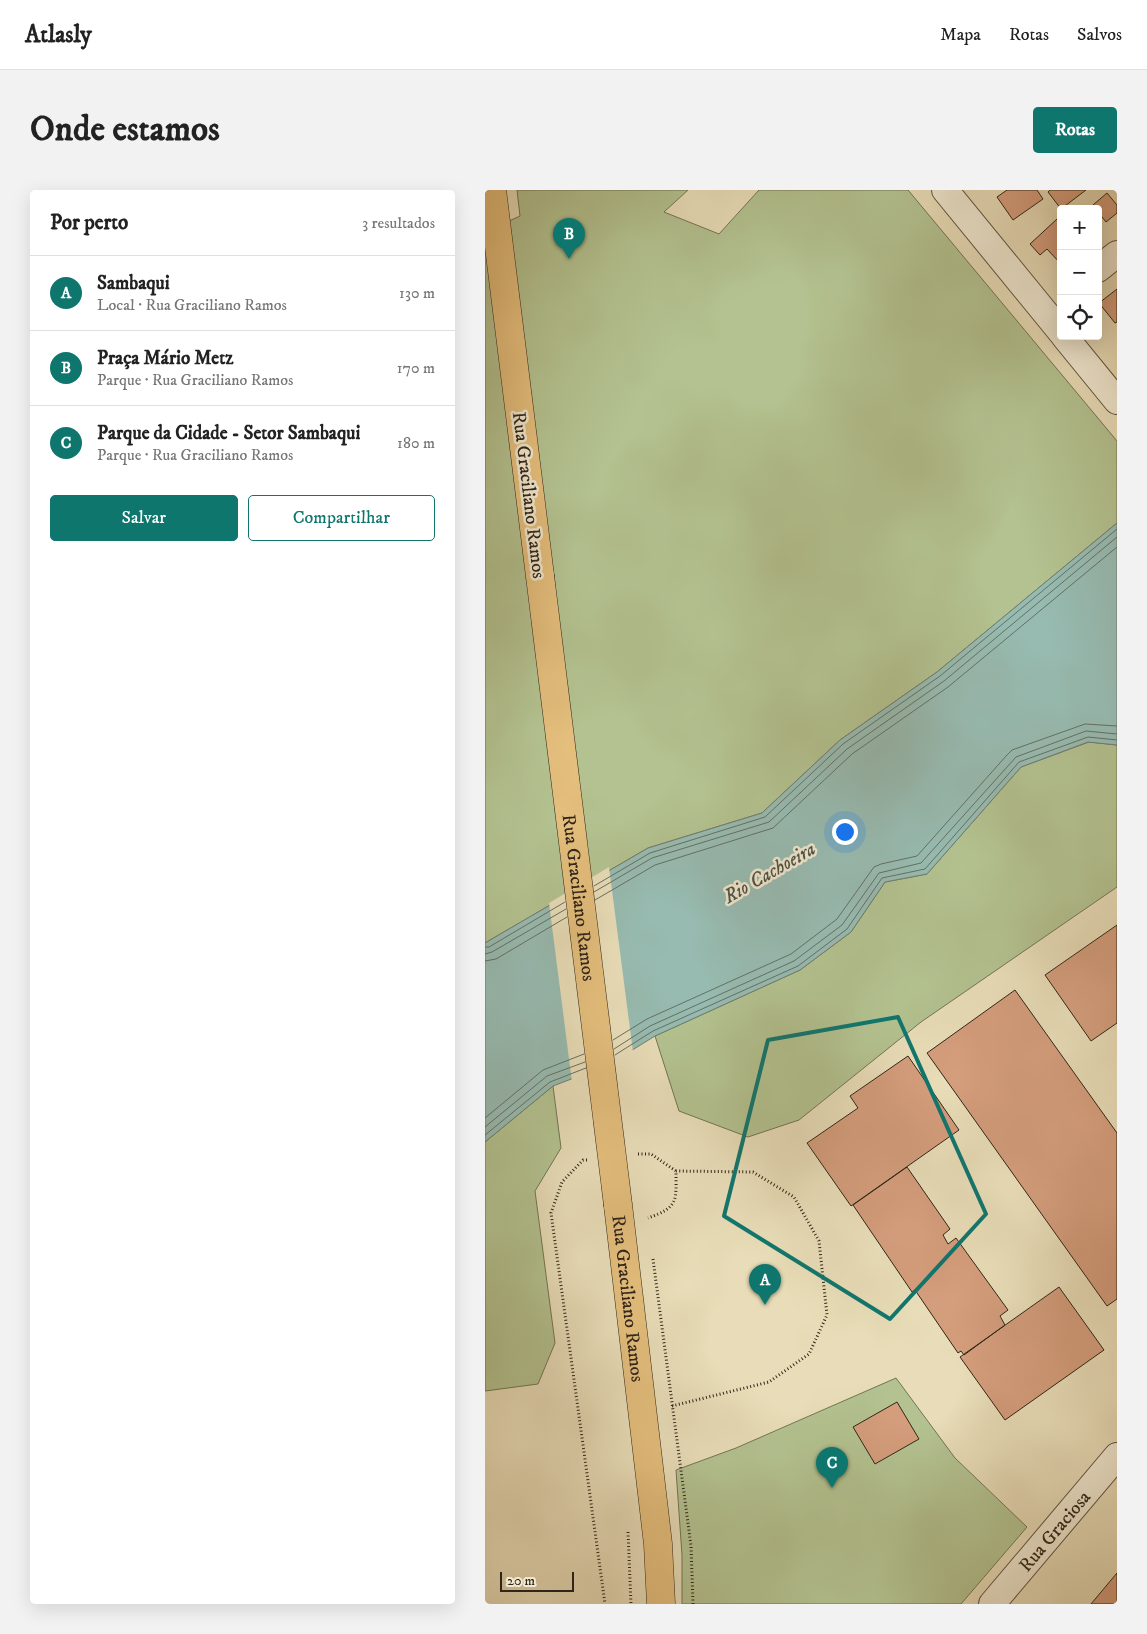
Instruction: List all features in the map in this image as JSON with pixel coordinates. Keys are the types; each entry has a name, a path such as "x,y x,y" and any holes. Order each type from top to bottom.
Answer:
{"main road":[{"name":"Rua Graciliano Ramos","path":"492,190 618,1205 655,1516 661,1604"}],"street":[{"path":"945,190 1056,315"},
{"path":"1102,266 1117,254"},
{"path":"1067,340 1117,401"},
{"name":"Rua Graciosa","path":"992,1604 1117,1456"}],"path":[{"path":"635,1154 651,1154 676,1171 753,1172 794,1197 819,1241 827,1316 809,1354 769,1382 672,1406"},
{"path":"591,1159 583,1160 562,1182 551,1213 605,1604"},
{"path":"649,1227 648,1218 665,1212 676,1198 676,1171"},
{"path":"653,1256 691,1546 693,1604"}],"highlighted area":[{"path":"898,1017 986,1214 890,1319 724,1216 768,1040"}],"green space":[{"path":"517,190 688,190 664,212 719,234 759,190 908,190 1117,441 1117,523 937,672 840,740 762,813 648,848 485,943 485,232 520,216"},
{"path":"1089,742 1117,745 1117,887 921,1022 799,1120 748,1137 679,1111 655,1036 800,970 851,932 885,882 927,874 1021,767"},
{"path":"553,1086 561,1148 535,1191 555,1343 538,1384 485,1391 485,1142"},
{"path":"896,1378 955,1458 1027,1527 961,1604 682,1604 682,1555 676,1470 736,1448"}],"water":[{"name":"Rio Cachoeira","path":"1117,523 1117,745 1088,742 1021,767 927,874 885,882 851,932 800,970 655,1036 608,1065 553,1086 485,1142 485,943 648,848 762,813 840,740 937,672"}],"pier":[{"path":"609,867 633,1052 609,1068 572,1082 549,903"}],"building":[{"path":"1007,190 1037,190 1043,199 1013,220 997,197"},
{"path":"1050,190 1086,190 1066,205 1058,205 1048,192"},
{"path":"1107,193 1117,205 1117,213 1106,222 1102,217 1102,205 1093,205"},
{"path":"1057,219 1057,260 1047,249 1040,255 1030,244"},
{"path":"1117,289 1117,322 1115,323 1102,307 1102,301"},
{"path":"1117,925 1117,1023 1091,1041 1045,975"},
{"path":"1015,990 1117,1133 1117,1299 1107,1306 927,1053"},
{"path":"908,1056 959,1130 851,1206 807,1143 858,1108 850,1096"},
{"path":"907,1167 950,1229 943,1235 948,1244 956,1238 1008,1310 1000,1316 1005,1325 964,1355 961,1351 958,1353 915,1290 912,1292 853,1205"},
{"path":"1059,1287 1104,1350 1005,1420 960,1357"},
{"path":"897,1402 919,1439 875,1464 853,1427"},
{"path":"1117,1573 1117,1604 1091,1604"}],"place":[{"name":"Praça Mário Metz","path":"569,259"},
{"name":"Sambaqui","path":"765,1305"},
{"name":"Parque da Cidade - Setor Sambaqui","path":"832,1488"}]}
